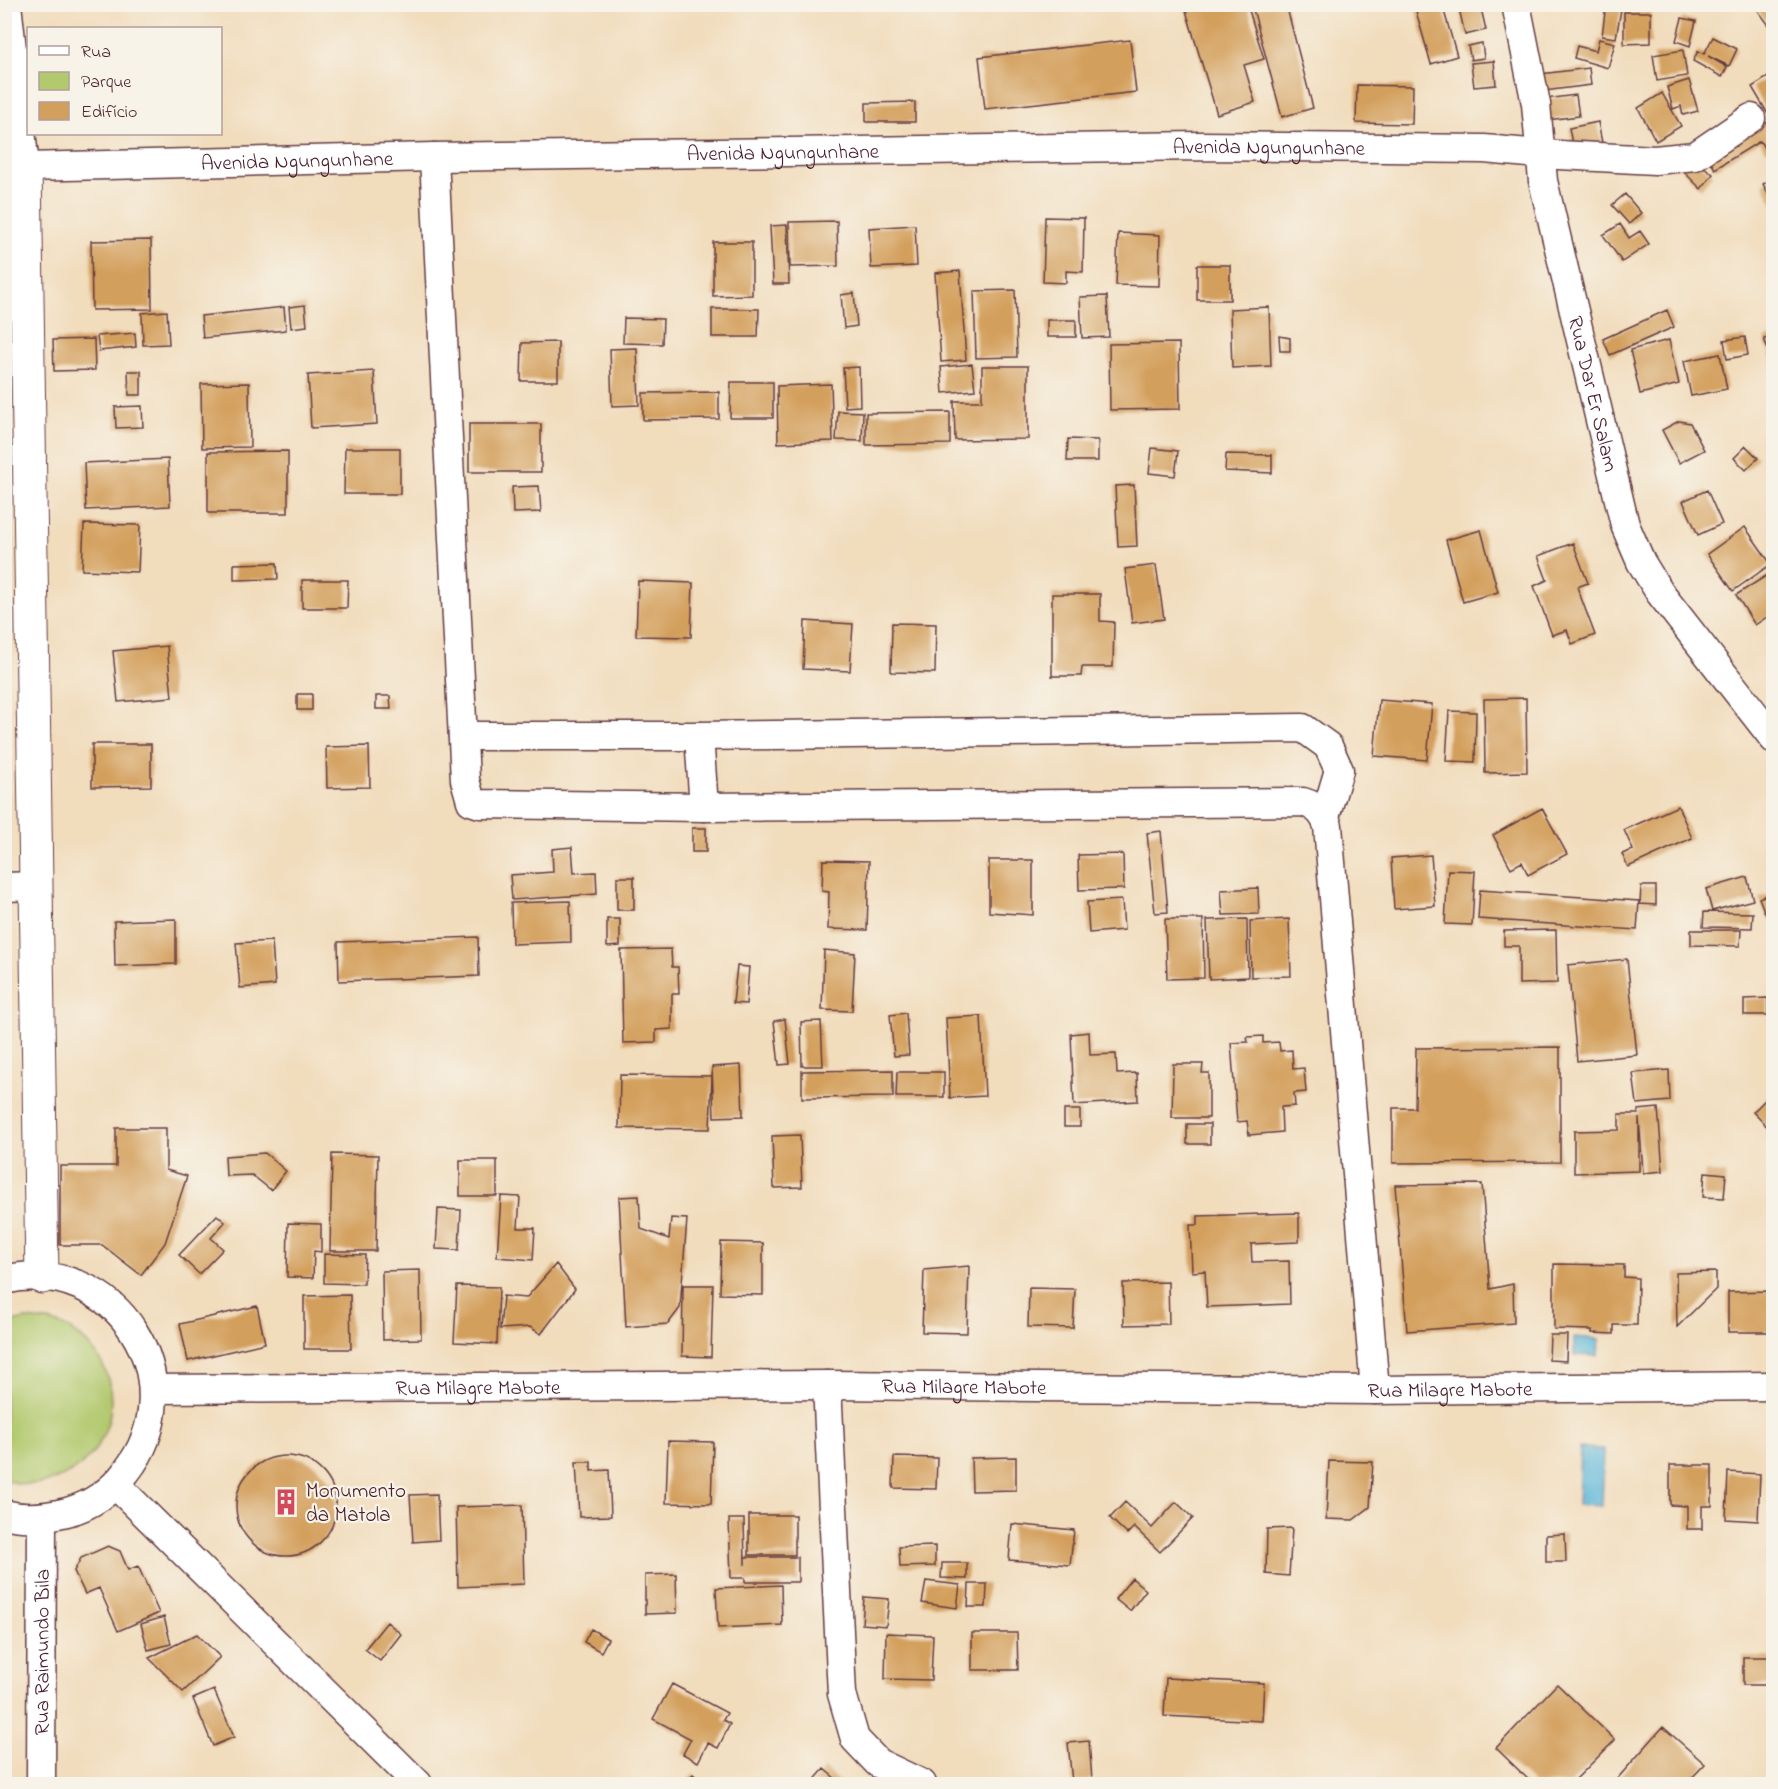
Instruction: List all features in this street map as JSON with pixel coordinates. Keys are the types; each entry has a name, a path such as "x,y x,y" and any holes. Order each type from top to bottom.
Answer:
{"street":[{"path":"7,4 15,167 20,886 42,1276"},
{"name":"Rua Dar Er Salam","path":"1516,4 1536,104 1543,181 1625,525 1641,562 1660,593 1773,739"},
{"name":"Avenida Ngungunhane","path":"15,167 434,157 1201,146 1484,149 1655,160 1695,156 1751,118"},
{"path":"434,157 465,780 471,801 480,804 704,807 1303,802 1311,804 1325,817 1328,826 1375,1390"},
{"path":"463,736 699,736 1303,728 1328,746 1339,770 1325,817"},
{"path":"699,736 704,807"},
{"path":"4,1280 42,1276 76,1284 106,1300 131,1325 147,1356 154,1389 151,1424 138,1457 116,1485 82,1508 42,1518 4,1514"},
{"path":"827,1385 842,1694 855,1739 878,1763 922,1785"},
{"name":"Rua Milagre Mabote","path":"154,1389 827,1385 1375,1390 1773,1386"},
{"path":"116,1485 417,1785"},
{"name":"Rua Raimundo Bila","path":"41,1785 42,1518"}],"green space":[{"path":"25,1319 57,1323 80,1336 87,1343 103,1365 110,1389 110,1413 103,1436 90,1456 72,1471 49,1481 22,1484 5,1480 4,1324"}],"water":[{"path":"1574,1337 1599,1339 1598,1356 1574,1355"},
{"path":"1580,1448 1604,1449 1602,1506 1578,1505"}],"building":[{"path":"1184,4 1247,4 1264,59 1244,65 1255,102 1217,114"},
{"path":"1271,4 1286,4 1313,108 1282,117 1253,9"},
{"path":"1414,4 1442,4 1457,56 1431,64"},
{"path":"1458,4 1480,4 1486,30 1465,35"},
{"path":"1606,4 1622,4 1616,38 1602,36"},
{"path":"1761,4 1774,4 1774,32 1756,8"},
{"path":"1624,12 1651,12 1651,43 1624,44"},
{"path":"1682,18 1696,21 1690,46 1676,41"},
{"path":"1713,37 1737,49 1729,66 1708,56 1727,67 1722,77 1693,61 1698,51 1704,54"},
{"path":"1599,39 1615,43 1608,68 1574,58 1577,46 1596,51"},
{"path":"1130,40 1136,92 985,109 979,57"},
{"path":"1482,43 1484,58 1471,60 1468,46"},
{"path":"1683,50 1687,76 1657,81 1653,55"},
{"path":"1494,61 1496,85 1474,87 1471,63"},
{"path":"1589,68 1591,85 1544,91 1541,74"},
{"path":"1774,73 1774,111 1768,114 1752,87"},
{"path":"1689,80 1698,111 1683,115 1681,106 1673,109 1667,87"},
{"path":"1357,85 1413,86 1412,124 1356,123"},
{"path":"1662,93 1681,126 1656,141 1638,108"},
{"path":"1576,95 1579,116 1540,121 1537,100"},
{"path":"915,102 915,122 866,122 866,103"},
{"path":"1774,118 1774,146 1766,151 1760,141 1715,169 1709,159"},
{"path":"1598,122 1603,148 1574,154 1569,128"},
{"path":"1694,159 1713,174 1701,189 1679,167"},
{"path":"1774,178 1774,206 1763,184"},
{"path":"1625,194 1641,213 1629,224 1612,205"},
{"path":"1045,217 1084,218 1083,272 1066,271 1066,283 1043,282"},
{"path":"837,221 838,266 790,267 789,222"},
{"path":"1620,224 1629,238 1640,231 1649,244 1622,262 1603,235"},
{"path":"787,225 789,284 773,284 770,226"},
{"path":"915,225 917,266 871,268 869,228"},
{"path":"1118,233 1160,235 1159,286 1116,285"},
{"path":"151,240 152,309 92,310 91,241"},
{"path":"713,242 752,242 752,295 713,296"},
{"path":"1197,265 1230,265 1230,300 1197,300"},
{"path":"960,271 966,360 941,362 935,273"},
{"path":"1015,290 1017,357 976,358 974,291"},
{"path":"854,293 857,326 844,328 841,295"},
{"path":"1107,296 1109,337 1082,338 1080,297"},
{"path":"305,305 307,326 291,328 289,307"},
{"path":"284,307 286,330 203,338 201,316"},
{"path":"1269,307 1271,366 1232,368 1230,309"},
{"path":"712,309 759,309 758,337 712,337"},
{"path":"1667,310 1674,327 1610,355 1603,339"},
{"path":"167,311 169,344 143,345 142,313"},
{"path":"624,318 663,319 662,344 623,343"},
{"path":"1047,320 1076,320 1076,337 1047,337"},
{"path":"135,333 136,347 99,351 97,336"},
{"path":"1774,335 1774,363 1773,363 1764,339"},
{"path":"1279,336 1290,338 1290,351 1280,351"},
{"path":"1745,337 1748,355 1727,359 1724,340"},
{"path":"94,339 95,370 54,371 53,340"},
{"path":"1669,340 1679,384 1640,394 1630,350"},
{"path":"558,342 558,381 521,381 522,343"},
{"path":"1179,343 1180,409 1110,410 1109,344"},
{"path":"637,348 639,405 612,406 610,349"},
{"path":"1720,354 1727,389 1691,396 1684,361"},
{"path":"972,364 975,390 943,393 941,367"},
{"path":"982,366 1028,366 1028,439 955,440 954,401 982,401"},
{"path":"859,367 860,406 845,407 843,368"},
{"path":"128,371 141,371 141,395 129,395"},
{"path":"374,371 377,424 311,428 308,375"},
{"path":"731,382 773,382 773,418 730,418"},
{"path":"249,383 250,447 202,448 201,384"},
{"path":"831,384 833,441 778,443 777,386"},
{"path":"719,392 719,419 643,420 643,393"},
{"path":"142,406 143,427 116,428 115,407"},
{"path":"838,411 863,412 862,441 836,440"},
{"path":"950,412 950,444 866,445 866,413"},
{"path":"1679,421 1690,423 1704,450 1679,463 1662,430"},
{"path":"469,424 541,424 541,472 469,472"},
{"path":"1068,439 1098,440 1098,461 1067,461"},
{"path":"1746,446 1758,458 1746,470 1734,458"},
{"path":"345,448 400,448 400,494 344,494"},
{"path":"1152,448 1178,451 1175,476 1149,473"},
{"path":"288,451 288,513 208,513 208,452"},
{"path":"1226,454 1272,455 1272,473 1225,471"},
{"path":"168,459 170,506 86,510 84,463"},
{"path":"1134,485 1137,546 1118,547 1115,486"},
{"path":"539,486 541,512 513,513 512,487"},
{"path":"1707,490 1722,524 1698,535 1683,501"},
{"path":"84,524 140,525 138,572 82,570"},
{"path":"1745,527 1771,564 1733,591 1707,554"},
{"path":"1481,530 1498,592 1463,602 1446,540"},
{"path":"1573,543 1588,583 1577,587 1595,635 1572,644 1567,630 1552,635 1534,586 1547,580 1538,556"},
{"path":"277,563 278,579 234,580 234,564"},
{"path":"1156,565 1164,619 1132,623 1125,569"},
{"path":"1769,574 1774,581 1774,612 1755,625 1736,595"},
{"path":"302,580 348,580 347,608 302,608"},
{"path":"638,581 693,583 691,637 636,636"},
{"path":"1052,594 1100,594 1100,621 1114,622 1113,667 1082,667 1081,676 1052,676"},
{"path":"805,621 853,624 850,671 803,669"},
{"path":"892,623 936,624 935,673 891,672"},
{"path":"167,646 172,697 118,702 113,651"},
{"path":"297,694 312,694 312,710 297,710"},
{"path":"376,696 390,696 391,709 376,709"},
{"path":"1526,698 1527,772 1485,773 1484,699"},
{"path":"1379,700 1432,704 1427,760 1374,756"},
{"path":"1449,711 1476,712 1475,762 1446,761"},
{"path":"92,744 151,744 151,786 92,787"},
{"path":"369,746 370,787 327,788 326,747"},
{"path":"1678,806 1692,838 1628,867 1622,854 1633,850 1624,830"},
{"path":"1542,808 1567,854 1528,875 1522,862 1511,868 1493,835"},
{"path":"692,828 706,828 706,852 692,852"},
{"path":"1161,831 1168,912 1155,913 1147,833"},
{"path":"572,847 574,873 596,872 597,894 512,900 510,875 553,872 552,849"},
{"path":"1123,854 1124,889 1079,890 1078,855"},
{"path":"1431,855 1435,906 1394,909 1391,858"},
{"path":"823,860 869,861 867,930 828,929 829,892 822,891"},
{"path":"989,860 1033,860 1033,915 989,912"},
{"path":"1448,870 1475,871 1472,925 1445,924"},
{"path":"617,877 634,877 634,910 617,910"},
{"path":"1747,877 1753,900 1712,911 1706,889"},
{"path":"1641,886 1656,886 1656,905 1640,904"},
{"path":"1258,888 1259,914 1223,915 1221,890"},
{"path":"1480,890 1639,901 1637,930 1478,919"},
{"path":"1774,892 1774,916 1767,918 1759,898"},
{"path":"1122,900 1124,930 1089,933 1087,902"},
{"path":"570,901 571,942 512,944 511,903"},
{"path":"1704,912 1753,913 1752,928 1703,927"},
{"path":"176,919 176,964 115,966 114,921"},
{"path":"607,919 620,919 620,946 607,947"},
{"path":"1165,919 1203,919 1204,978 1167,979"},
{"path":"1247,919 1248,977 1209,979 1207,920"},
{"path":"1289,919 1291,976 1251,977 1250,921"},
{"path":"1556,930 1557,983 1519,984 1519,946 1504,946 1504,931"},
{"path":"1691,930 1741,930 1740,946 1691,945"},
{"path":"478,937 479,976 339,981 338,942"},
{"path":"272,941 275,985 240,988 236,943"},
{"path":"671,949 672,967 678,967 679,994 672,994 672,1029 656,1030 656,1042 623,1043 621,950"},
{"path":"824,950 855,953 852,1011 822,1010"},
{"path":"1627,959 1637,1055 1577,1061 1568,965"},
{"path":"737,966 749,967 746,1004 733,1003"},
{"path":"1768,998 1768,1015 1744,1015 1744,999"},
{"path":"906,1013 909,1055 894,1056 890,1015"},
{"path":"981,1016 985,1096 950,1098 946,1018"},
{"path":"785,1019 790,1064 779,1065 774,1021"},
{"path":"821,1021 823,1066 802,1066 801,1022"},
{"path":"1089,1032 1090,1055 1116,1054 1117,1074 1137,1073 1138,1101 1074,1105 1071,1034"},
{"path":"1263,1036 1263,1043 1279,1042 1280,1051 1292,1050 1293,1069 1304,1068 1306,1092 1294,1093 1295,1106 1281,1107 1282,1132 1249,1135 1247,1121 1237,1122 1231,1043 1248,1042 1247,1037"},
{"path":"1560,1047 1560,1162 1393,1163 1393,1108 1415,1108 1416,1048"},
{"path":"1173,1064 1203,1064 1202,1073 1209,1073 1209,1118 1172,1118"},
{"path":"741,1065 743,1116 714,1117 712,1067"},
{"path":"893,1070 893,1097 802,1098 802,1071"},
{"path":"1669,1070 1670,1101 1637,1104 1633,1073"},
{"path":"897,1072 944,1072 944,1097 896,1097"},
{"path":"620,1075 712,1076 710,1129 619,1128"},
{"path":"1774,1091 1774,1134 1753,1112"},
{"path":"1658,1108 1663,1171 1643,1173 1639,1118 1639,1171 1574,1173 1574,1131 1619,1130 1619,1114 1638,1114 1638,1110"},
{"path":"1064,1110 1080,1110 1080,1127 1064,1127"},
{"path":"1187,1124 1210,1124 1210,1144 1187,1144"},
{"path":"116,1128 166,1128 166,1170 187,1176 165,1243 141,1275 102,1245 60,1245 60,1166 116,1166"},
{"path":"800,1135 802,1187 774,1188 772,1136"},
{"path":"265,1153 286,1171 271,1190 252,1175 226,1176 225,1156"},
{"path":"332,1154 378,1155 376,1251 330,1251"},
{"path":"460,1160 497,1160 497,1196 460,1196"},
{"path":"1705,1172 1726,1174 1724,1198 1703,1197"},
{"path":"1482,1184 1490,1289 1513,1284 1514,1323 1407,1331 1395,1185"},
{"path":"501,1196 520,1197 518,1228 535,1228 533,1260 497,1257"},
{"path":"639,1196 641,1229 669,1239 671,1218 687,1219 680,1308 668,1324 626,1327 619,1197"},
{"path":"438,1209 461,1210 459,1250 436,1249"},
{"path":"1299,1213 1299,1242 1251,1244 1252,1262 1289,1261 1290,1304 1207,1307 1205,1271 1192,1272 1190,1225 1198,1225 1198,1216"},
{"path":"217,1215 225,1222 211,1238 223,1249 199,1274 179,1255"},
{"path":"288,1223 321,1224 321,1252 314,1251 313,1278 287,1277"},
{"path":"721,1242 763,1243 763,1295 720,1294"},
{"path":"324,1254 365,1255 364,1284 324,1283"},
{"path":"556,1264 575,1289 541,1334 530,1327 500,1329 503,1296 526,1298"},
{"path":"1554,1264 1624,1265 1624,1277 1638,1278 1637,1325 1614,1325 1614,1334 1592,1333 1592,1330 1554,1329"},
{"path":"969,1266 967,1333 922,1332 924,1270"},
{"path":"420,1270 421,1339 383,1340 382,1271"},
{"path":"1716,1272 1716,1289 1677,1327 1676,1273"},
{"path":"1168,1282 1169,1324 1124,1325 1123,1283"},
{"path":"683,1285 713,1285 711,1357 682,1356"},
{"path":"457,1286 499,1287 497,1344 454,1342"},
{"path":"1029,1288 1075,1289 1073,1328 1028,1327"},
{"path":"1774,1291 1774,1332 1728,1332 1728,1292"},
{"path":"350,1295 351,1349 304,1349 304,1296"},
{"path":"257,1306 265,1343 188,1361 180,1324"},
{"path":"1550,1335 1567,1335 1566,1361 1549,1360"},
{"path":"668,1441 713,1442 711,1504 666,1503"},
{"name":"Monumento da Matola","path":"286,1456 305,1460 321,1471 332,1487 336,1506 332,1525 321,1541 305,1552 286,1556 267,1552 251,1541 240,1525 236,1506 240,1487 251,1471 267,1460"},
{"path":"894,1457 937,1458 936,1489 893,1488"},
{"path":"1016,1457 1016,1490 972,1491 971,1458"},
{"path":"1329,1461 1373,1462 1370,1507 1353,1520 1326,1519"},
{"path":"576,1462 591,1462 591,1471 609,1470 611,1516 579,1517"},
{"path":"1670,1465 1712,1465 1712,1506 1702,1506 1702,1529 1687,1529 1687,1506 1670,1505"},
{"path":"1728,1472 1760,1474 1758,1521 1726,1519"},
{"path":"437,1494 439,1540 413,1542 410,1495"},
{"path":"1125,1502 1152,1528 1176,1502 1193,1518 1160,1552 1134,1527 1127,1534 1110,1518"},
{"path":"522,1505 524,1584 458,1587 456,1507"},
{"path":"749,1515 795,1515 795,1555 749,1555"},
{"path":"729,1519 744,1519 745,1565 745,1557 798,1557 798,1582 745,1582 745,1578 731,1578"},
{"path":"1012,1524 1074,1530 1070,1565 1009,1560"},
{"path":"1292,1528 1289,1576 1266,1574 1267,1529"},
{"path":"1565,1534 1566,1562 1546,1562 1546,1535"},
{"path":"108,1546 120,1551 128,1570 138,1566 159,1613 118,1631 99,1588 85,1594 74,1571 81,1558"},
{"path":"935,1546 935,1566 900,1567 899,1547"},
{"path":"942,1563 967,1563 967,1579 941,1578"},
{"path":"676,1574 677,1613 645,1614 645,1575"},
{"path":"1132,1578 1146,1590 1130,1611 1115,1599"},
{"path":"926,1581 960,1585 957,1608 922,1603"},
{"path":"969,1584 987,1584 986,1607 968,1607"},
{"path":"781,1585 782,1625 718,1628 716,1588"},
{"path":"864,1597 889,1599 886,1626 862,1624"},
{"path":"164,1617 171,1644 148,1650 141,1624"},
{"path":"387,1622 401,1634 380,1661 365,1649"},
{"path":"591,1629 608,1639 601,1652 584,1642"},
{"path":"886,1633 933,1635 931,1680 885,1679"},
{"path":"972,1633 1017,1633 1018,1670 972,1670"},
{"path":"197,1634 220,1657 183,1692 149,1658"},
{"path":"1743,1657 1774,1657 1774,1685 1743,1685"},
{"path":"1166,1678 1264,1683 1262,1721 1164,1716"},
{"path":"672,1684 727,1713 723,1720 730,1724 718,1748 708,1743 698,1762 683,1754 691,1739 653,1719"},
{"path":"1557,1684 1615,1740 1571,1784 1533,1784 1496,1748"},
{"path":"214,1690 234,1737 213,1746 193,1699"},
{"path":"1663,1727 1705,1764 1686,1784 1620,1784 1616,1780"},
{"path":"1089,1741 1092,1780 1072,1782 1068,1743"},
{"path":"824,1769 842,1784 811,1784"},
{"path":"693,1774 704,1784 684,1784"}],"place":[{"name":"Monumento da Matola","path":"286,1502"}]}
